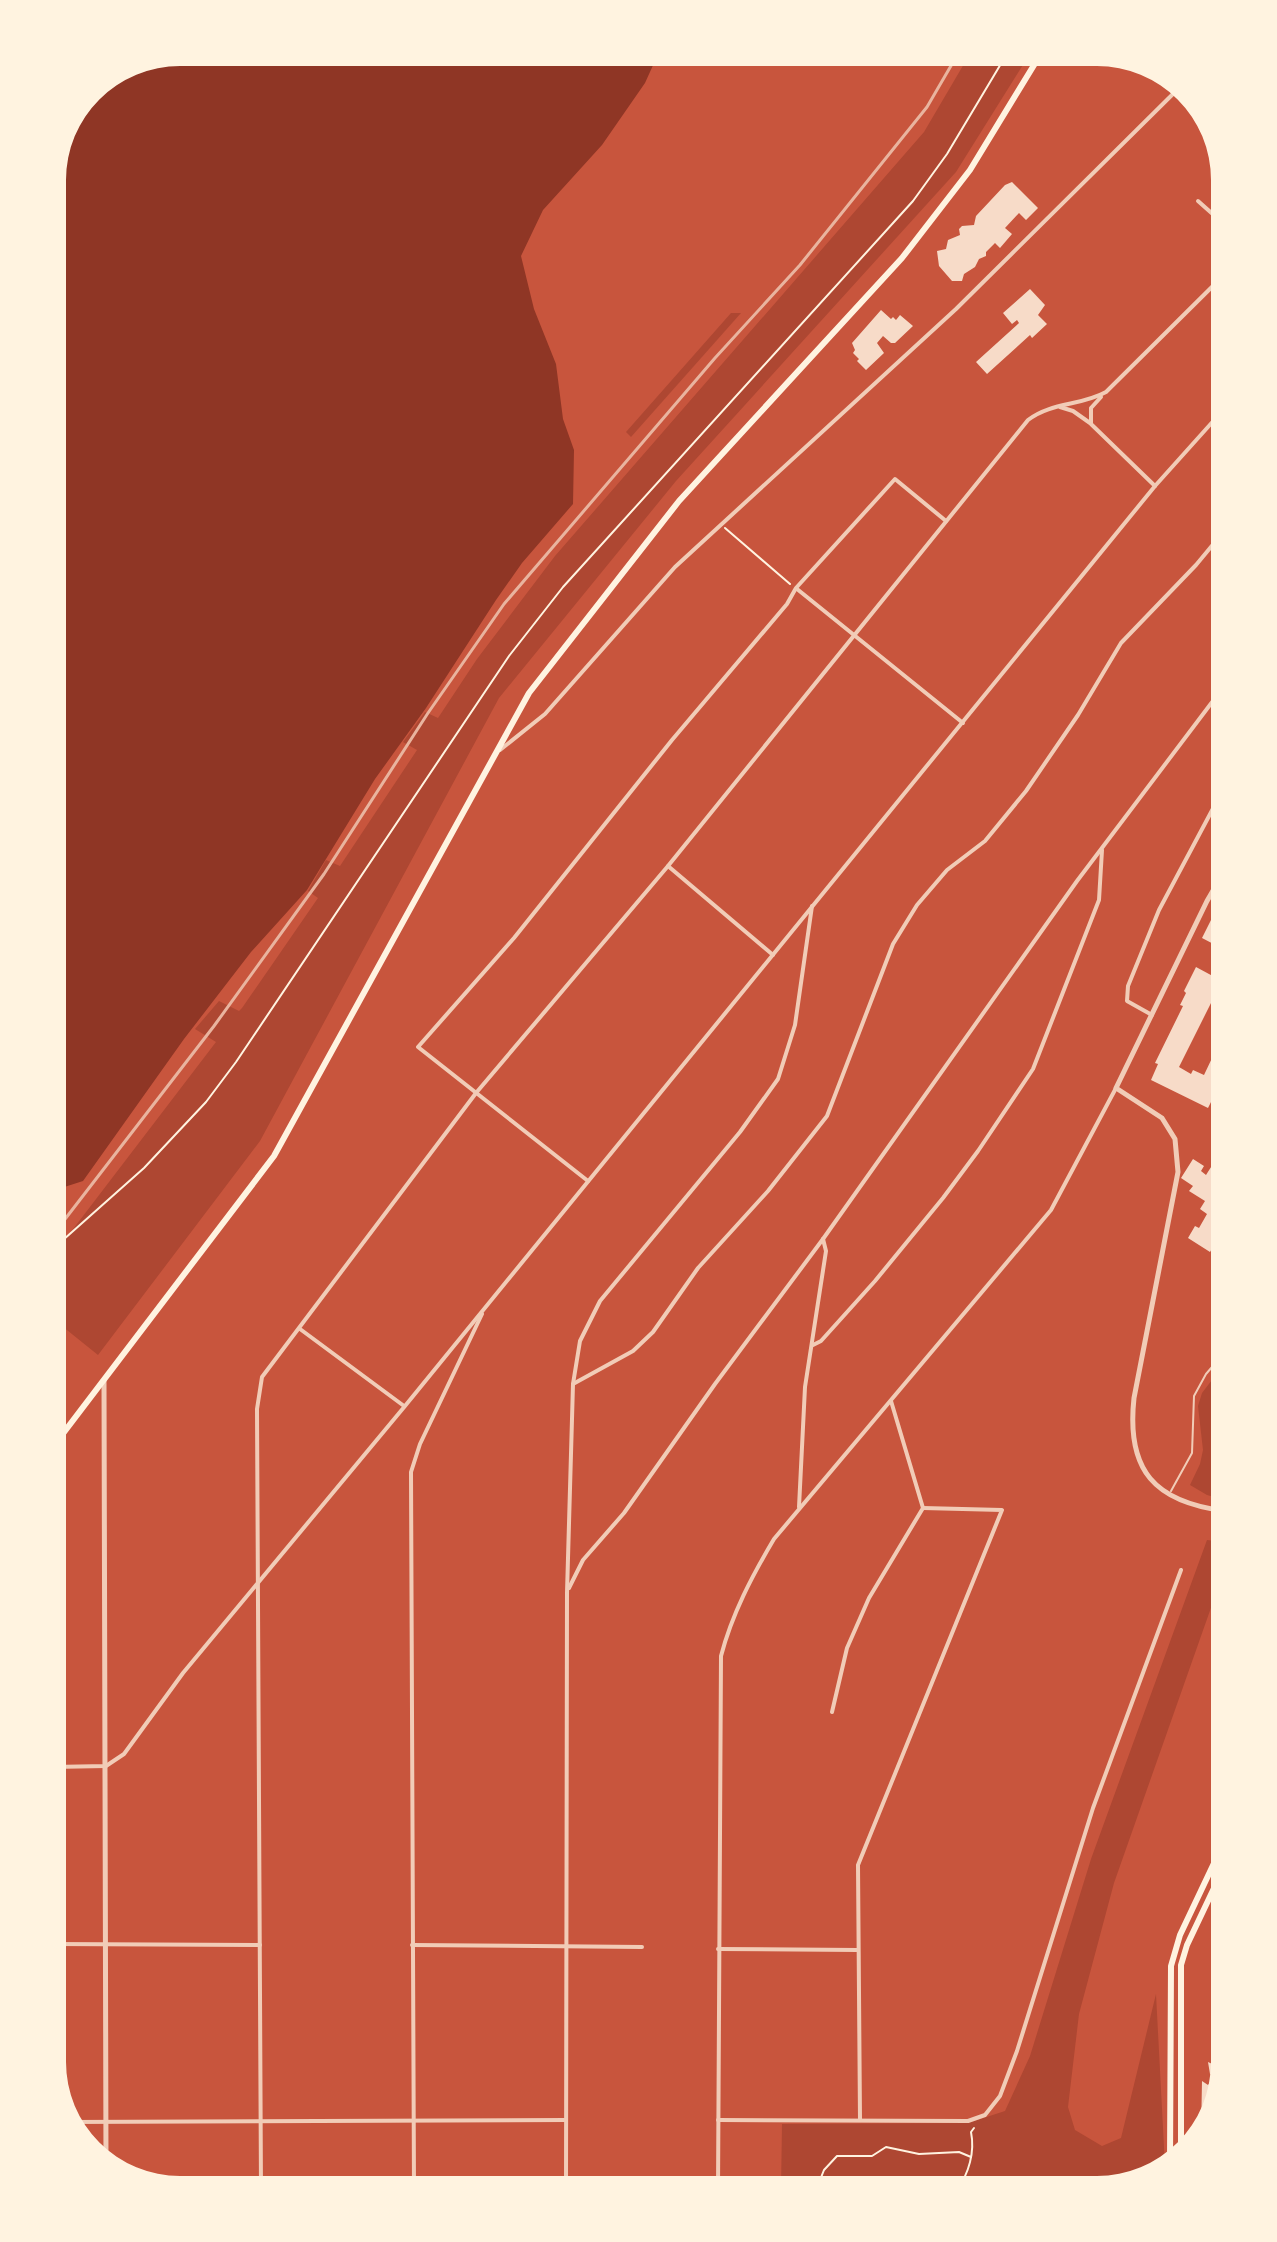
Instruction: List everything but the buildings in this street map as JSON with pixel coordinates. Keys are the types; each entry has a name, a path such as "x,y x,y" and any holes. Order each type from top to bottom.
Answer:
{"main road":[{"path":"66,1430 274,1156 529,693 679,501 902,258 996,131 1034,66"},
{"path":"1170,2149 1171,1966 1180,1935 1211,1870"},
{"path":"1181,2139 1181,1965 1211,1894"}],"street":[{"path":"495,754 545,714 675,567 956,309 1173,95"},
{"path":"1198,201 1211,213"},
{"path":"1091,424 1091,408 1211,288"},
{"path":"261,2176 257,1409 262,1377 476,1093 668,866 1028,420 1057,406 1106,392"},
{"path":"1057,406 1073,411 1091,424 1155,486"},
{"path":"66,1767 106,1766 124,1754 183,1673 405,1406 1155,486 1211,424"},
{"path":"588,1181 418,1047 514,938 672,740 787,604 796,588 895,479 946,521"},
{"path":"573,1384 633,1351 653,1332 698,1268 768,1191 827,1116 893,944 917,905 947,870 985,841 1034,780 1121,643 1211,547"},
{"path":"796,588 963,723"},
{"path":"567,1593 583,1560 624,1513 1102,848 1211,704"},
{"path":"1152,1015 1127,1001 1128,986 1159,910 1211,812"},
{"path":"813,1345 821,1341 875,1281 935,1208 1033,1069 1099,900 1102,848"},
{"path":"668,866 774,955"},
{"path":"718,2176 721,1656 742,1597 774,1539 1051,1210 1211,898"},
{"path":"566,2176 567,1593 573,1384 580,1341 600,1301 740,1132 778,1079 795,1025 812,904"},
{"path":"1116,1088 1162,1118 1175,1139 1178,1172 1132,1410 1138,1458 1150,1479 1169,1496 1191,1506 1211,1509"},
{"path":"799,1508 805,1387 826,1251 823,1239"},
{"path":"414,2176 411,1472 420,1444 485,1308"},
{"path":"300,1329 405,1406"},
{"path":"104,1380 106,2149"},
{"path":"832,1712 847,1648 869,1598 923,1508 891,1401"},
{"path":"860,2120 858,1865 1002,1510 923,1508"},
{"path":"718,2120 968,2121 985,2115 1000,2096 1017,2051 1093,1808 1181,1570"},
{"path":"66,1944 260,1945"},
{"path":"412,1945 642,1947"},
{"path":"718,1949 858,1950"},
{"path":"83,2122 566,2120"}],"lane":[{"path":"1169,1496 1192,1453 1194,1396 1211,1368"}],"path":[{"path":"66,1238 128,1184 206,1102 523,638 563,587 664,473 913,201 947,154 1000,66"},
{"path":"721,525 789,582"},
{"path":"966,2176 974,2145 971,2132 985,2115"},
{"path":"822,2176 837,2156 872,2156 886,2147 919,2154 959,2152 971,2157"}],"shaded area":[{"path":"653,66 645,83 602,145 543,210 521,256 534,309 556,364 563,419 574,450 573,504 522,563 496,600 426,708 375,779 307,890 251,952 184,1039 83,1181 66,1186 66,173 78,130 105,94 137,75 158,68"},
{"path":"963,66 1022,66 956,172 676,481 499,698 260,1141 98,1355 66,1329 66,1236 216,1042 195,1029 219,1001 239,1011 242,1008 318,898 308,891 326,860 340,866 417,750 403,742 425,712 438,718 477,659 555,556 924,132"},
{"path":"731,313 741,313 631,437 626,432"},
{"path":"1211,1381 1211,1496 1190,1485 1203,1450 1198,1406 1202,1393"},
{"path":"1207,1540 1211,1540 1211,1608 1114,1883 1079,2014 1068,2107 1075,2130 1102,2146 1121,2138 1156,1994 1164,2154 1133,2170 1096,2176 781,2176 782,2124 968,2123 1005,2111 1030,2056 1091,1859"}],"railway":[{"path":"66,1218 214,1026 324,874 428,713 504,604 715,358 800,265 927,107 951,66"}]}
